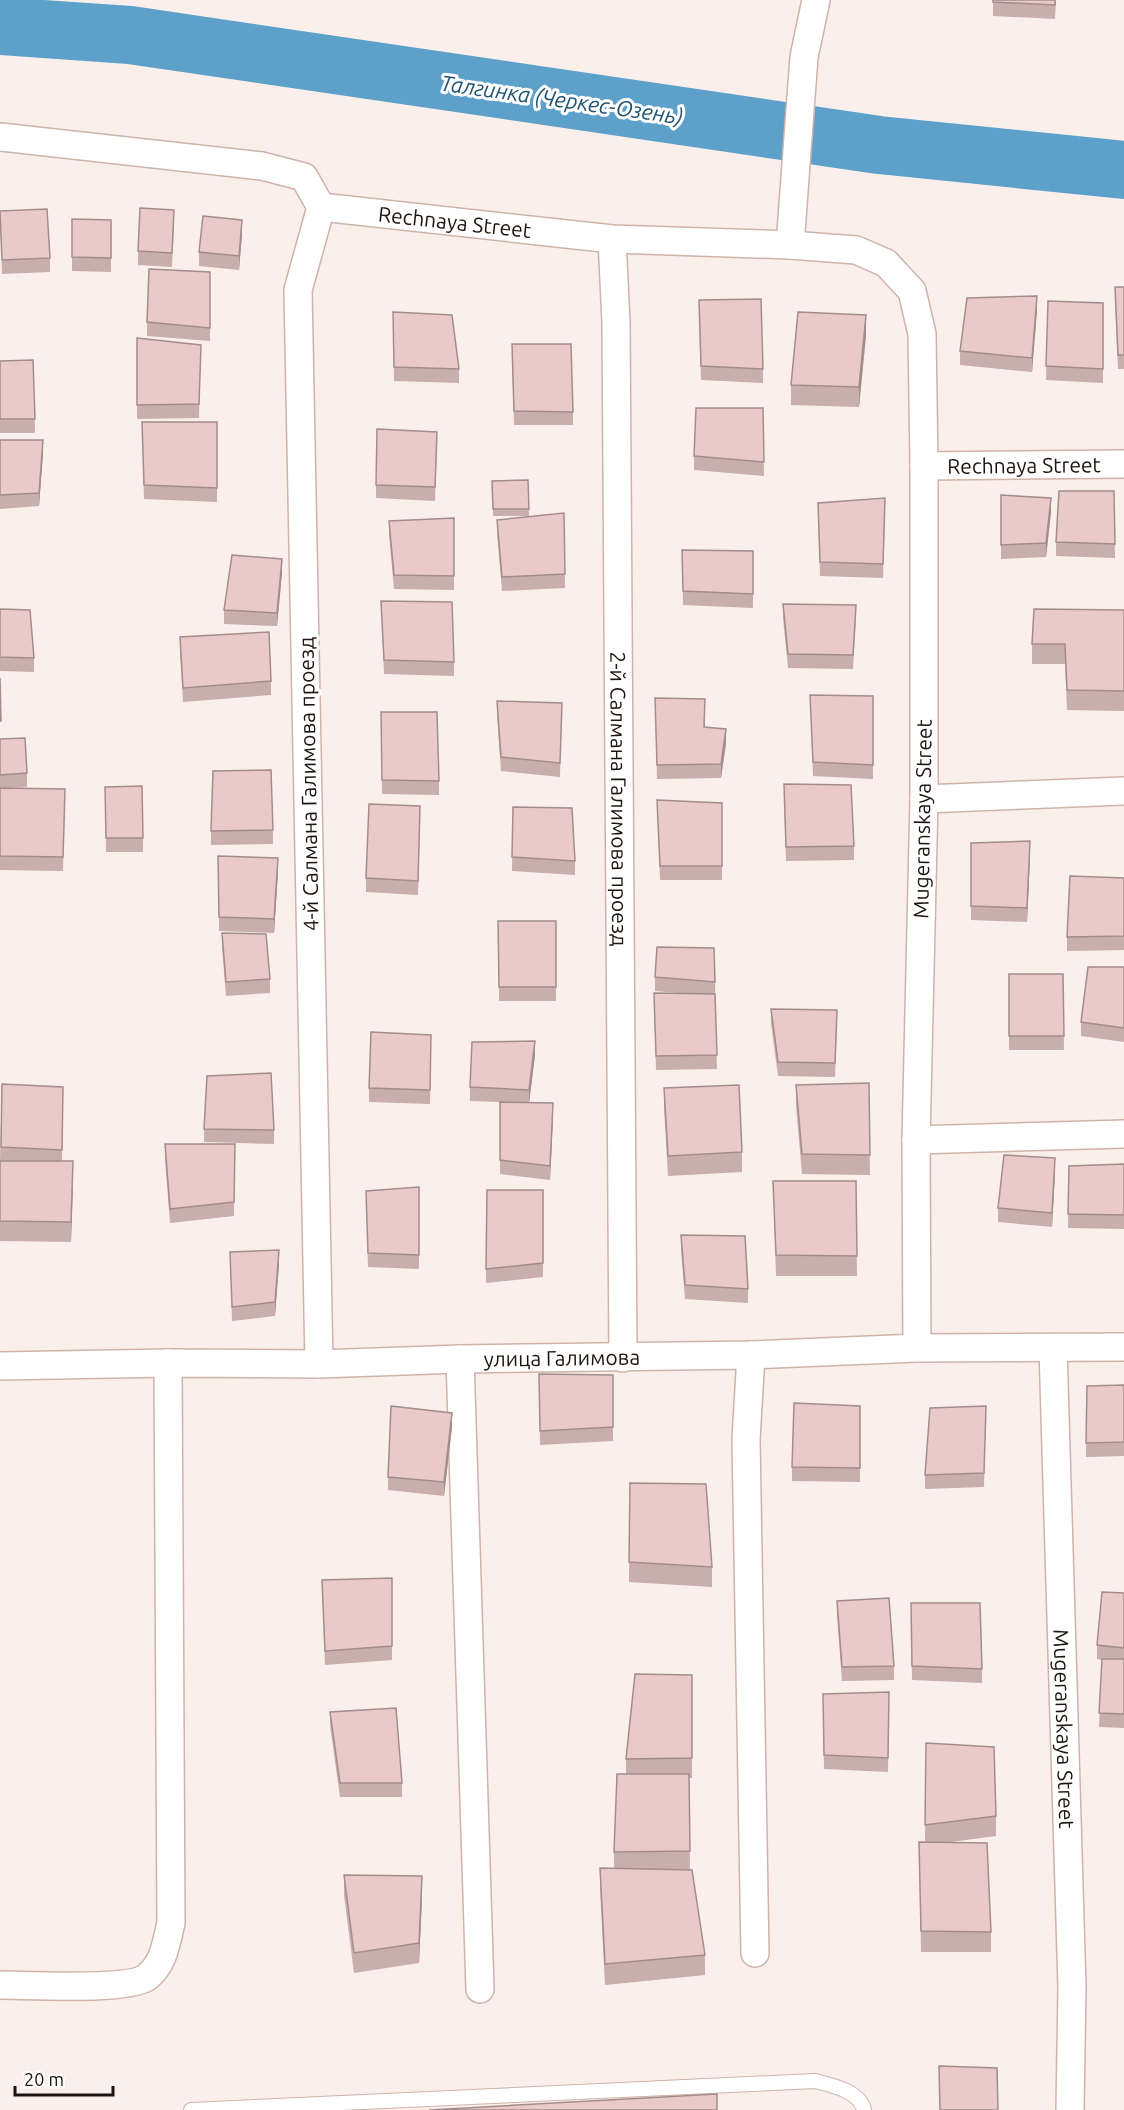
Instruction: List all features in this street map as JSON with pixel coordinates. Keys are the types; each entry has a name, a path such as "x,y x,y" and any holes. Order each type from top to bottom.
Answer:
{"street":[{"path":"790,245 804,57 816,0"},
{"path":"0,137 262,166 304,177 321,207"},
{"name":"Rechnaya Street","path":"321,207 612,239 790,245 856,250 886,263 912,291"},
{"name":"4-й Салмана Галимова проезд","path":"319,1364 298,290 321,207"},
{"name":"2-й Салмана Галимова проезд","path":"612,239 616,322 622,1358"},
{"name":"Mugeranskaya Street","path":"912,291 922,334 924,466 924,799 916,1140 917,1348"},
{"name":"Rechnaya Street","path":"924,466 1124,464"},
{"path":"924,799 1124,790"},
{"path":"916,1140 1124,1134"},
{"name":"улица Галимова","path":"0,1366 168,1363 319,1364 460,1359 751,1355 917,1348 1124,1347"},
{"name":"Mugeranskaya Street","path":"1053,1348 1072,1987 1070,2110"},
{"path":"751,1355 746,1439 755,1953"},
{"path":"460,1359 480,1989"},
{"path":"0,1985 115,1986 146,1978 163,1956 171,1923 168,1363"}],"lane":[{"path":"190,2110 815,2081 844,2089 863,2105 864,2110"}],"building":[{"path":"993,0 1055,0 1055,5 993,2"},
{"path":"140,208 174,210 172,253 138,251"},
{"path":"47,209 50,258 2,260 0,211"},
{"path":"203,216 242,220 239,256 199,252"},
{"path":"72,219 111,220 111,258 72,257"},
{"path":"149,269 210,272 210,328 147,322"},
{"path":"1115,287 1124,287 1124,355 1118,355"},
{"path":"1037,296 1032,358 960,351 967,298"},
{"path":"761,299 763,369 701,366 699,300"},
{"path":"1048,301 1103,303 1103,369 1046,366"},
{"path":"393,312 452,315 459,369 394,367"},
{"path":"798,312 866,315 859,387 791,385"},
{"path":"137,338 201,345 199,404 137,405"},
{"path":"512,344 571,344 573,412 514,411"},
{"path":"33,360 35,419 0,419 0,361"},
{"path":"696,408 763,408 764,462 694,456"},
{"path":"142,422 217,422 217,488 144,485"},
{"path":"377,429 437,432 435,487 376,485"},
{"path":"0,440 43,440 39,493 0,495"},
{"path":"528,480 529,509 493,509 492,481"},
{"path":"1059,491 1114,491 1115,544 1056,542"},
{"path":"1001,495 1051,498 1046,543 1001,545"},
{"path":"885,498 883,564 820,562 818,503"},
{"path":"564,513 565,574 502,577 497,520"},
{"path":"454,518 454,576 394,575 389,521"},
{"path":"682,550 753,551 753,594 683,591"},
{"path":"232,555 282,559 277,613 224,610"},
{"path":"381,601 452,602 454,662 384,660"},
{"path":"783,604 856,605 853,655 788,654"},
{"path":"0,609 30,610 34,658 0,657"},
{"path":"1034,609 1124,610 1124,691 1067,690 1065,644 1032,644"},
{"path":"269,632 271,681 183,688 180,637"},
{"path":"810,695 873,696 873,765 813,762"},
{"path":"655,698 705,699 704,727 726,729 721,764 657,765"},
{"path":"497,701 562,703 560,763 501,757"},
{"path":"381,712 437,712 439,781 382,780"},
{"path":"25,738 27,773 0,775 0,739"},
{"path":"271,770 273,830 211,831 213,771"},
{"path":"784,784 851,785 854,846 786,847"},
{"path":"142,786 143,838 106,838 105,787"},
{"path":"0,788 65,789 63,857 0,856"},
{"path":"657,800 722,803 722,866 660,866"},
{"path":"369,804 420,806 418,881 366,878"},
{"path":"513,807 572,808 575,861 512,857"},
{"path":"1030,841 1027,908 971,906 971,843"},
{"path":"218,856 278,858 274,919 219,917"},
{"path":"1070,876 1124,878 1124,936 1067,937"},
{"path":"498,921 556,921 556,987 499,987"},
{"path":"222,933 266,934 270,979 226,982"},
{"path":"657,947 714,948 715,982 655,977"},
{"path":"1088,967 1124,967 1124,1028 1081,1022"},
{"path":"1009,974 1063,974 1064,1036 1009,1036"},
{"path":"654,993 715,994 717,1055 656,1056"},
{"path":"771,1009 837,1010 835,1063 778,1062"},
{"path":"371,1032 431,1035 430,1090 369,1088"},
{"path":"535,1041 529,1090 470,1087 472,1042"},
{"path":"271,1073 274,1130 204,1129 207,1076"},
{"path":"869,1083 870,1155 802,1154 796,1085"},
{"path":"2,1084 63,1087 62,1150 1,1147"},
{"path":"739,1085 742,1152 668,1156 664,1088"},
{"path":"500,1102 553,1103 550,1166 500,1160"},
{"path":"165,1144 235,1144 234,1202 170,1209"},
{"path":"1004,1155 1055,1158 1052,1213 998,1208"},
{"path":"0,1161 73,1161 71,1222 0,1221"},
{"path":"1124,1164 1124,1215 1068,1214 1069,1166"},
{"path":"773,1181 856,1181 857,1256 776,1255"},
{"path":"419,1187 419,1255 368,1253 366,1191"},
{"path":"487,1190 543,1190 543,1263 486,1269"},
{"path":"681,1235 745,1236 748,1289 685,1285"},
{"path":"279,1250 275,1302 232,1307 230,1252"},
{"path":"539,1374 613,1375 613,1427 540,1431"},
{"path":"1124,1385 1124,1442 1086,1443 1087,1386"},
{"path":"794,1403 860,1406 860,1468 792,1467"},
{"path":"391,1406 452,1413 444,1482 388,1477"},
{"path":"986,1406 984,1473 925,1475 930,1408"},
{"path":"630,1483 706,1484 712,1567 629,1562"},
{"path":"392,1578 392,1646 325,1651 322,1580"},
{"path":"1102,1592 1124,1593 1124,1648 1097,1645"},
{"path":"889,1598 894,1666 842,1667 837,1601"},
{"path":"911,1603 980,1603 982,1669 912,1666"},
{"path":"1102,1659 1124,1659 1124,1714 1099,1713"},
{"path":"635,1674 692,1675 692,1758 626,1759"},
{"path":"889,1692 888,1758 824,1755 823,1694"},
{"path":"396,1708 402,1783 340,1783 330,1712"},
{"path":"926,1743 994,1747 996,1816 925,1825"},
{"path":"617,1774 689,1774 690,1851 614,1852"},
{"path":"919,1842 987,1843 991,1932 921,1931"},
{"path":"600,1868 692,1870 705,1955 605,1964"},
{"path":"344,1875 422,1876 419,1943 354,1953"},
{"path":"939,2066 997,2068 998,2110 940,2110"},
{"path":"717,2094 717,2110 429,2110"}],"waterway":[{"name":"Талгинка (Черкес-Озень)","path":"0,26 130,35 879,145 1124,170"}]}
